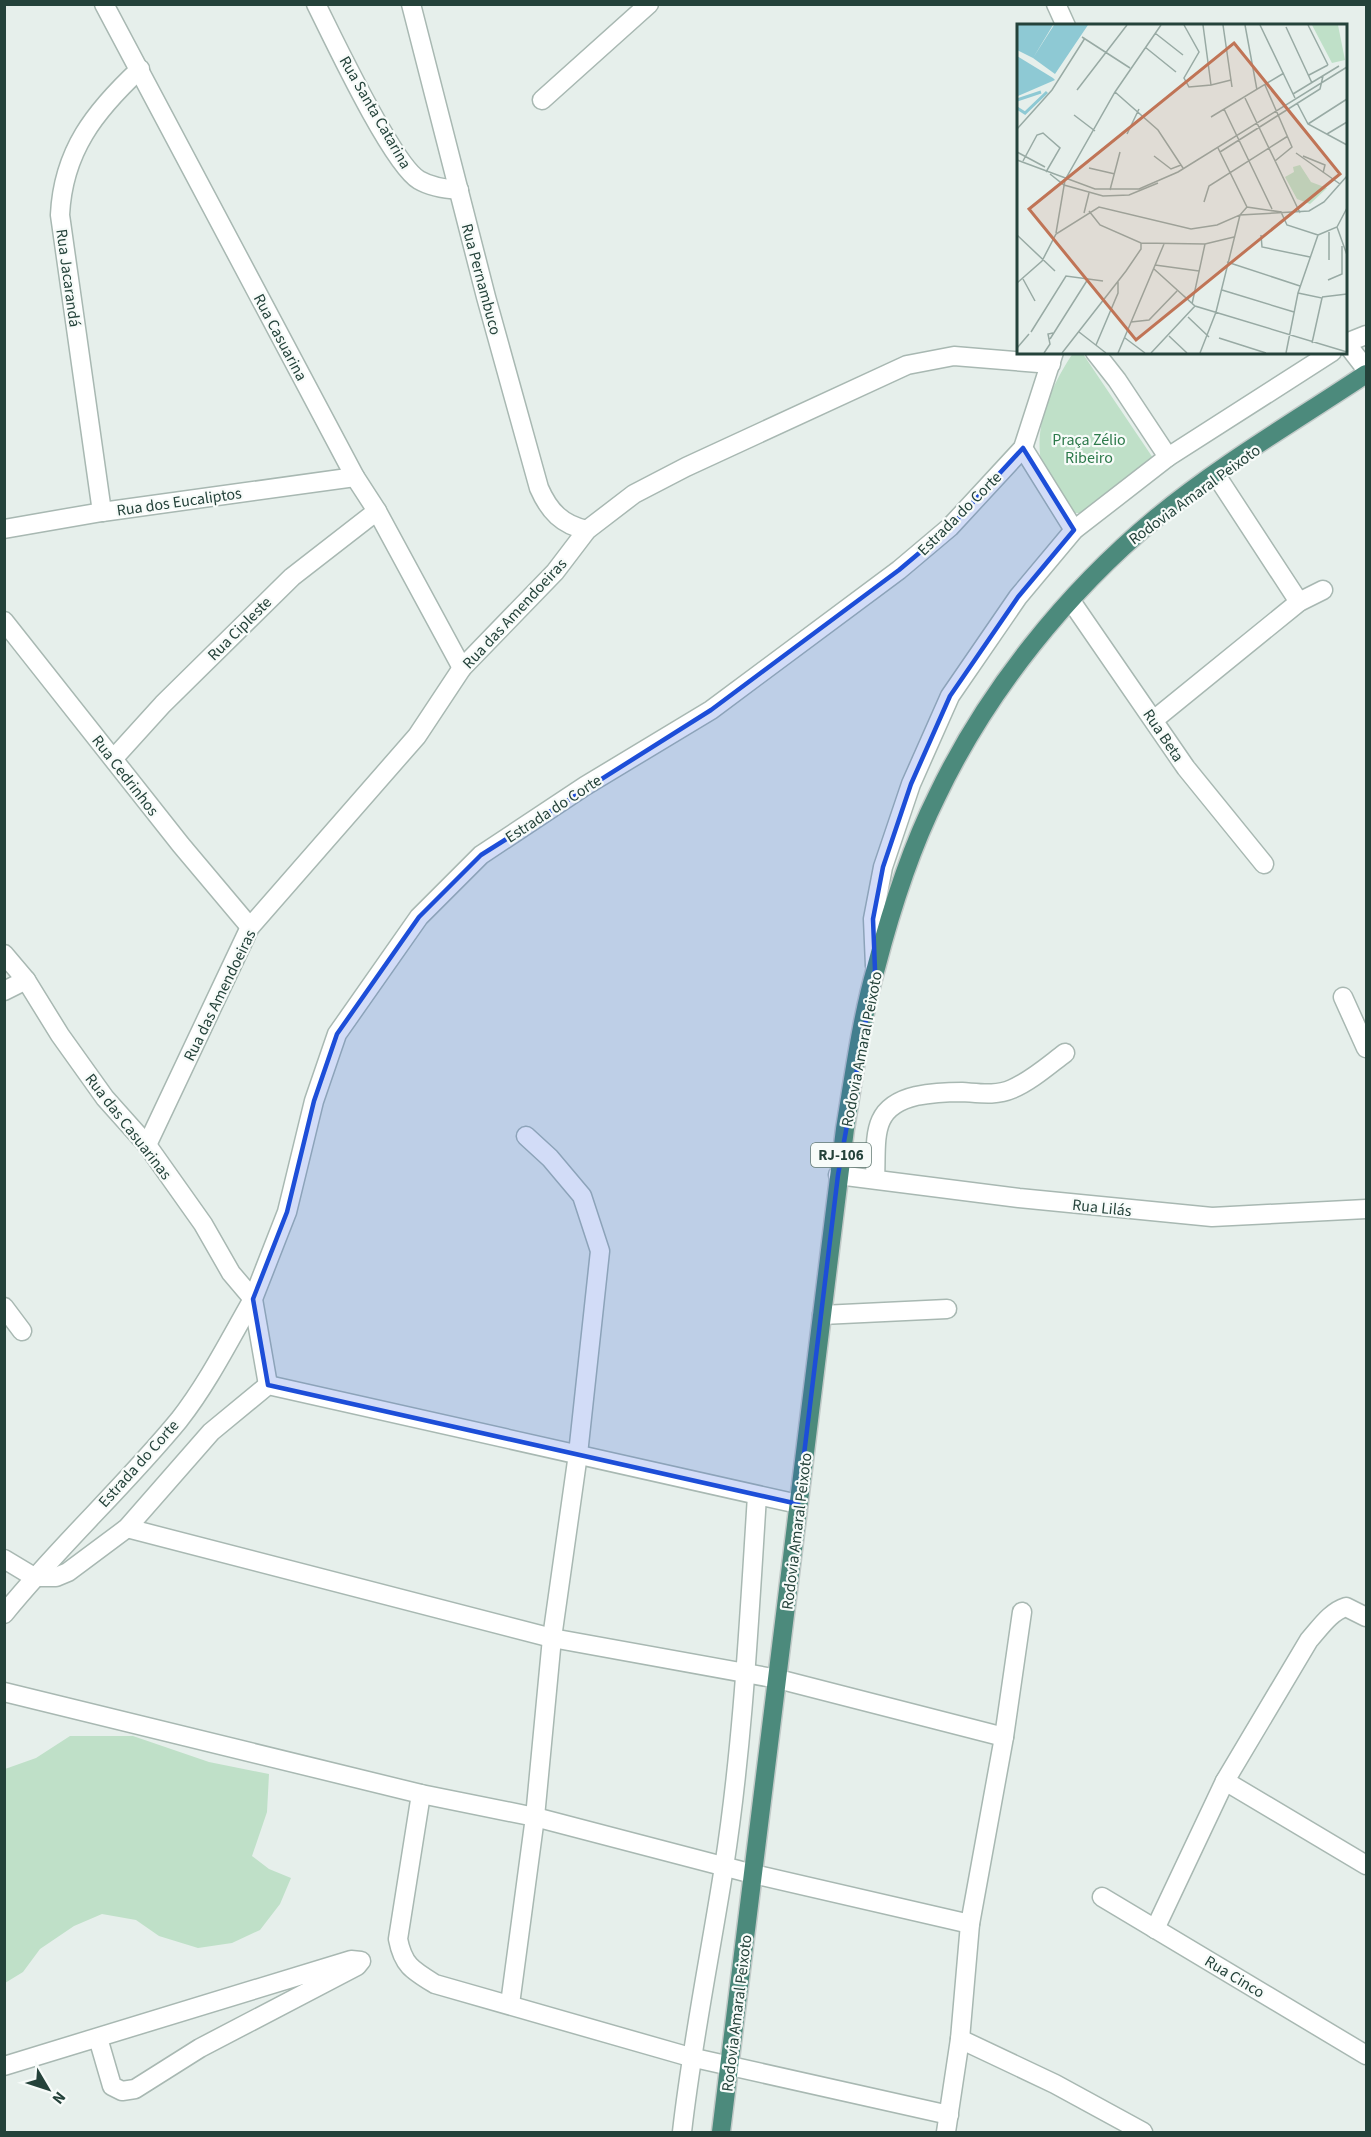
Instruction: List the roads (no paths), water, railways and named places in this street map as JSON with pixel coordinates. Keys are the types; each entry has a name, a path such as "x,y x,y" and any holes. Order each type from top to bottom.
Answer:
{"highway":[{"name":"Rodovia Amaral Peixoto","path":"721,2133 838,1175 855,1067 875,970 896,899 937,796 1001,689 1071,601 1141,531 1216,475 1366,374"}],"street":[{"name":"Rua Casuarina","path":"104,4 355,477 377,511 462,668"},
{"name":"Rua Santa Catarina","path":"316,4 383,131 403,162 419,179 443,189 459,190"},
{"name":"Rua Pernambuco","path":"411,4 539,488 545,502 560,519 566,524 587,530"},
{"path":"542,100 628,13 649,4"},
{"path":"1056,4 1065,24"},
{"name":"Rua Jacarandá","path":"102,512 60,215 61,193 67,168 90,124 104,103 140,69"},
{"path":"1347,343 1366,335"},
{"path":"1347,344 1366,369"},
{"path":"1097,354 1117,380 1168,457"},
{"path":"875,970 873,919 883,867 911,784 950,696 1018,597 1074,530 1168,457 1329,354"},
{"name":"Rua das Amendoeiras","path":"147,1145 250,927 417,736 462,668 555,572 587,530 634,494 676,472 907,365 954,356 1052,358"},
{"name":"Estrada do Corte","path":"4,1614 34,1577 179,1419 207,1380 253,1299 286,1212 314,1101 337,1034 419,917 481,855 585,786 711,710 899,570 950,527 1023,448 1052,358"},
{"path":"1023,448 1074,530"},
{"path":"1216,475 1299,602"},
{"name":"Rua dos Eucaliptos","path":"4,529 102,512 355,477"},
{"name":"Rua Cipleste","path":"114,758 163,704 292,577 377,511"},
{"path":"1155,719 1299,602 1323,590"},
{"name":"Rua Beta","path":"1071,601 1193,776 1264,864"},
{"name":"Rua Cedrinhos","path":"4,621 250,927"},
{"name":"Rua das Casuarinas","path":"4,954 26,980 60,1035 105,1098 147,1145 203,1224 231,1273 253,1299"},
{"path":"4,991 26,980"},
{"path":"1343,997 1366,1048"},
{"path":"875,1179 881,1121 886,1110 897,1101 923,1095 953,1092 991,1094 1012,1089 1065,1053"},
{"path":"510,2004 535,1817 552,1638 578,1454 600,1251 582,1196 550,1158 526,1136"},
{"name":"Rua Lilás","path":"838,1175 1019,1198 1212,1218 1366,1209"},
{"path":"253,1299 268,1385"},
{"path":"4,1307 22,1331"},
{"path":"822,1315 947,1309"},
{"path":"268,1385 798,1504"},
{"path":"4,1559 34,1577 56,1577 68,1572 127,1528 211,1432 268,1385"},
{"path":"682,2133 690,2056 724,1866 745,1672 757,1496"},
{"path":"127,1528 552,1638 778,1679 1004,1737"},
{"path":"1155,1929 1225,1781 1309,1640 1338,1610 1346,1607 1366,1617"},
{"path":"422,1794 398,1939 402,1958 411,1968 435,1984 690,2056 730,2064 947,2124 960,2039 970,1924 1004,1737 1022,1612"},
{"path":"4,1692 422,1794 535,1817 753,1874 970,1924"},
{"path":"1225,1781 1366,1865"},
{"name":"Rua Cinco","path":"1102,1898 1366,2055"},
{"path":"4,2066 98,2037 351,1960 361,1961 357,1966 200,2048 135,2089 122,2091 112,2086 98,2037"},
{"path":"960,2039 1055,2084 1143,2133"}],"park label":[{"name":"Praça Zélio Ribeiro","path":"1089,448"}]}
